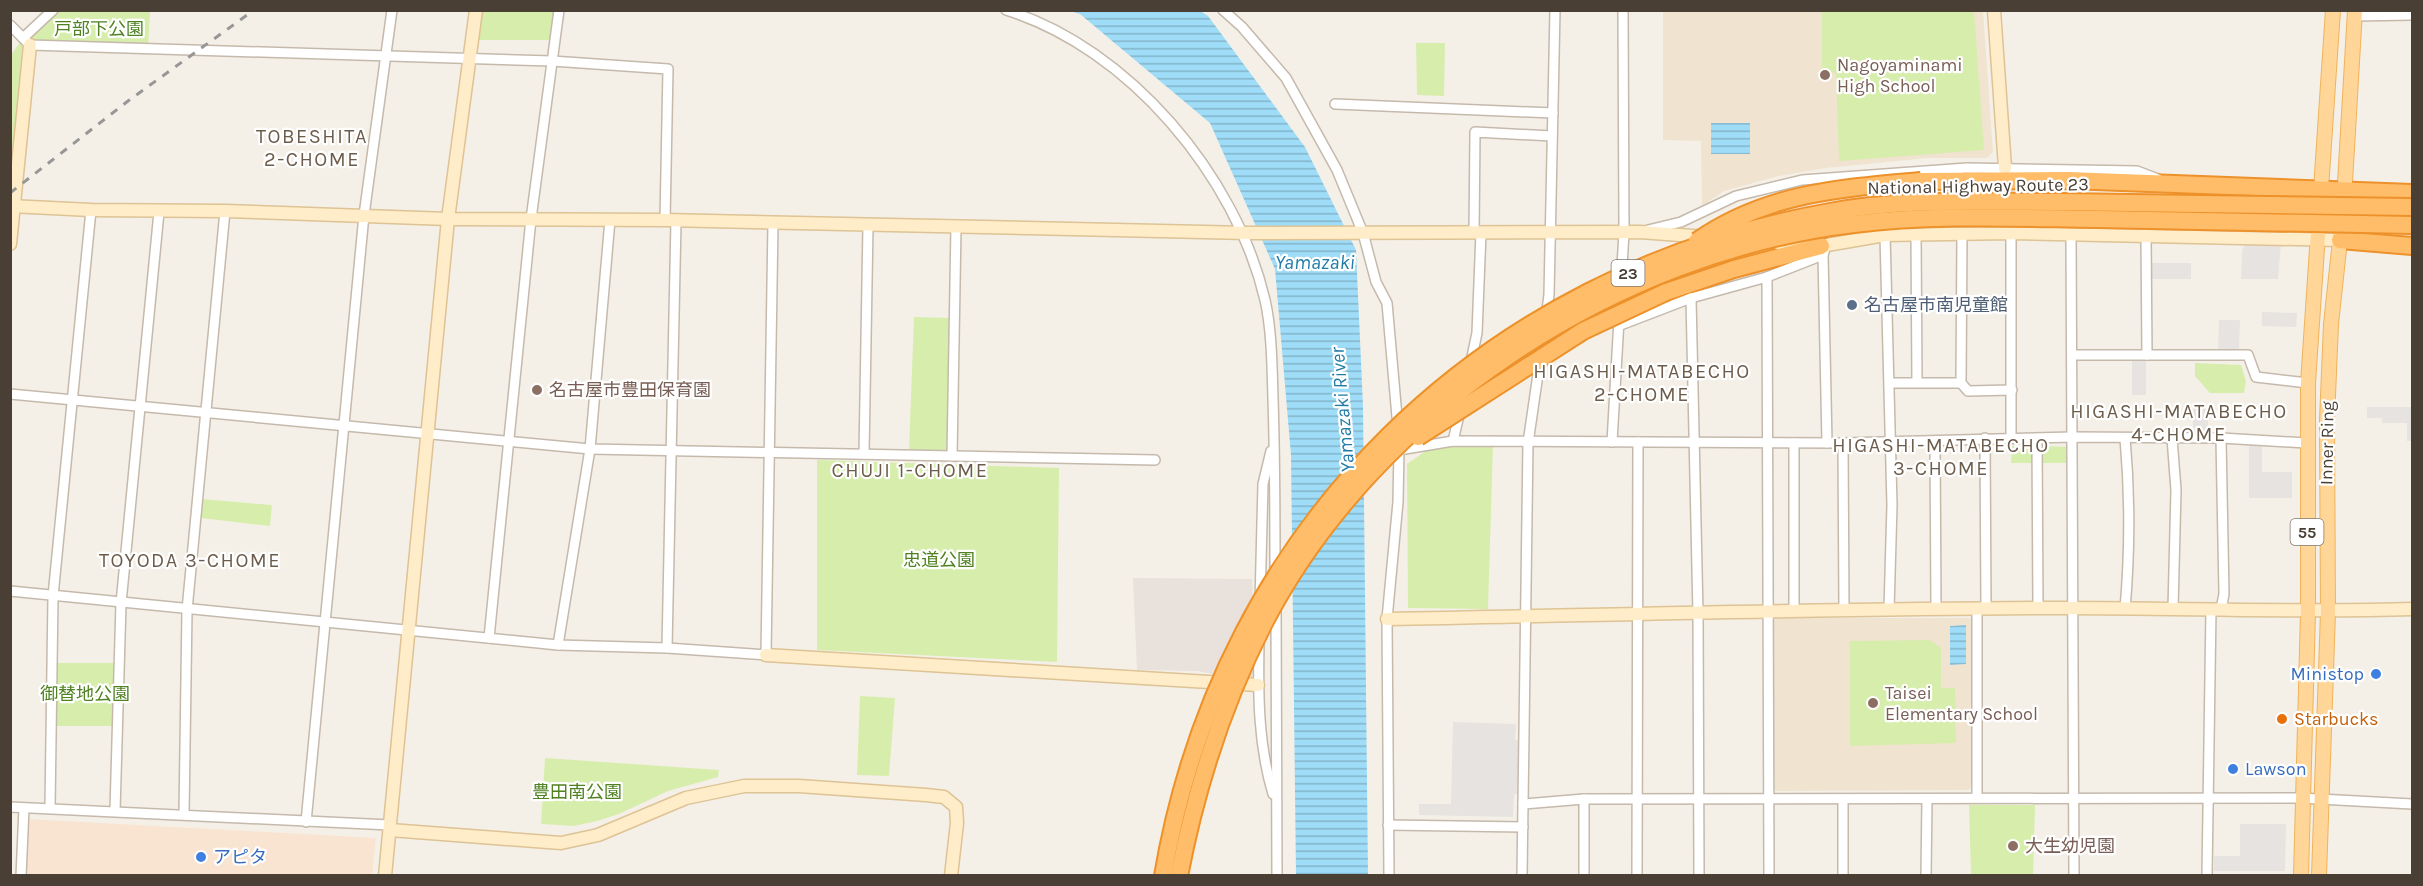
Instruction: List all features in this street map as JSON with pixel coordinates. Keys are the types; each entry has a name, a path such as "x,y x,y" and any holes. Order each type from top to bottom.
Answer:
{"highway":[{"path":"1684,250 1723,223 1774,202 1806,193 1921,181 2068,180 2412,193"},
{"name":"National Highway Route 23","path":"1163,876 1181,795 1201,731 1226,668 1282,565 1321,511 1364,461 1429,397 1482,356 1554,308 1638,268 1684,250 1758,228 1833,211 1914,204 2228,203 2412,207"},
{"name":"National Highway Route 23","path":"1179,876 1196,798 1212,747 1242,671 1265,621 1329,523 1396,450 1452,397 1507,357 1575,314 1654,276 1718,253 1774,238 1850,224 1955,217 2412,225"},
{"path":"2340,240 2412,246"},
{"path":"1396,450 1443,423 1582,331 1666,292 1734,269 1823,249"}],"main road":[{"name":"Inner Ring","path":"2301,876 2301,798 2308,612 2306,443 2308,383 2332,10"},
{"name":"Inner Ring","path":"2319,876 2328,612 2326,420 2331,324 2346,191 2355,13"}],"street":[{"path":"10,244 27,42 53,10"},
{"path":"306,822 346,425 364,215 392,10"},
{"path":"385,876 448,219 476,10"},
{"path":"489,638 531,219 559,10"},
{"path":"1006,10 1080,43 1115,68 1166,119 1206,168 1245,233 1265,300 1272,366 1275,438 1277,876"},
{"path":"1223,10 1242,27 1286,78 1337,170 1376,282 1387,303 1397,396 1396,450 1399,487 1387,619 1389,876"},
{"path":"1522,876 1528,443 1549,295 1555,10"},
{"path":"1612,442 1624,232 1623,10"},
{"path":"1994,10 2005,168"},
{"path":"2355,13 2412,15"},
{"path":"11,26 27,42 385,57 552,61 668,69 670,450 667,648"},
{"path":"1335,104 1553,113"},
{"path":"1453,441 1477,333 1474,132 1552,136"},
{"path":"1640,232 1681,222 1736,196 1803,180 1967,168 2005,168 2137,171 2174,185"},
{"path":"12,206 448,219 670,221 1245,233 1640,232 1823,249"},
{"path":"50,808 53,596 91,210"},
{"path":"184,814 188,610 225,211"},
{"path":"115,811 122,603 159,212"},
{"path":"558,645 590,448 610,220"},
{"path":"766,655 773,224"},
{"path":"864,454 868,226"},
{"path":"952,456 956,227"},
{"path":"2011,233 2011,438"},
{"path":"1962,234 1961,382 1968,391 2012,390"},
{"path":"1618,326 1691,298 1767,277 1823,249 1885,235 2146,234 2340,240"},
{"path":"2146,234 2147,355"},
{"path":"1885,235 1892,441 1889,610"},
{"path":"1916,235 1917,382"},
{"path":"2071,236 2074,876"},
{"path":"1823,249 1827,443"},
{"path":"1767,277 1769,876"},
{"path":"1691,298 1698,614 1699,876"},
{"path":"2073,355 2248,355 2256,377 2308,383"},
{"path":"1890,383 1961,382"},
{"path":"10,394 590,448 1155,460"},
{"path":"1396,450 1453,441 1843,443 2073,437 2221,438 2306,443"},
{"path":"1275,438 1263,484 1258,686 1263,760 1277,805"},
{"path":"1977,798 1985,438"},
{"path":"2125,438 2129,475 2128,570 2125,609"},
{"path":"2172,438 2176,490 2173,609"},
{"path":"2207,876 2216,609 2224,594 2221,438"},
{"path":"2037,439 2038,608"},
{"path":"1637,876 1638,442"},
{"path":"1935,442 1936,608"},
{"path":"1794,443 1794,610"},
{"path":"1843,443 1844,611"},
{"path":"10,591 558,645 667,648 1258,686"},
{"path":"1387,619 1638,616 1768,610 1844,611 1936,608 1981,610 2216,609 2308,612 2412,609"},
{"path":"10,807 184,814 390,827 561,843 598,835 686,798 744,786 799,786 926,795 944,797 956,807 957,823 951,876"},
{"path":"1523,804 1638,799 1927,800 1977,798 2301,798 2412,804"},
{"path":"1843,799 1843,876"},
{"path":"1584,800 1584,876"},
{"path":"1926,876 1927,800"},
{"path":"21,876 24,808"},
{"path":"1388,825 1523,827"}],"shaded area":[{"name":"Nagoyaminami High School","path":"1663,11 1983,11 1993,152 1987,158 1927,158 1826,168 1779,176 1724,191 1702,206 1701,141 1663,140"},
{"path":"2281,243 2278,279 2241,279 2242,250 2246,244"},
{"path":"2151,263 2191,263 2191,279 2151,279"},
{"path":"2262,312 2297,313 2296,327 2262,326"},
{"path":"2219,320 2240,320 2239,351 2218,351"},
{"path":"2132,360 2146,360 2146,395 2132,395"},
{"path":"2367,407 2412,407 2412,441 2407,441 2407,423 2382,423 2382,418 2367,418"},
{"path":"2193,408 2208,408 2208,433 2193,433"},
{"path":"2249,445 2262,445 2262,472 2292,472 2292,498 2249,498"},
{"path":"1133,578 1252,579 1256,676 1250,681 1197,671 1137,670"},
{"name":"Taisei Elementary School","path":"1776,618 1968,618 1972,620 1972,785 1969,790 1776,791 1774,788 1773,621"},
{"path":"1453,722 1516,724 1515,740 1519,740 1518,794 1514,794 1513,817 1419,815 1419,804 1451,804"},
{"name":"アピタ","path":"27,819 376,838 372,875 26,876"},
{"path":"2240,824 2286,824 2285,871 2214,871 2214,856 2240,856"}],"green space":[{"name":"戸部下公園","path":"53,11 150,11 148,49 30,46 11,206 11,55 23,38"},
{"path":"476,11 559,11 555,40 471,40"},
{"path":"1822,11 1974,11 1984,150 1839,161 1836,73 1822,72"},
{"path":"1416,43 1445,43 1444,96 1417,95"},
{"path":"914,317 951,318 949,451 909,450"},
{"path":"2195,363 2241,365 2246,381 2244,393 2210,393 2195,376"},
{"path":"1454,444 1493,444 1488,609 1408,608 1407,464 1430,448"},
{"path":"2012,446 2031,446 2034,449 2034,463 2011,463"},
{"path":"2042,446 2067,447 2067,463 2042,463"},
{"name":"忠道公園","path":"817,460 1059,468 1057,662 817,650"},
{"path":"202,499 272,505 270,526 201,518"},
{"path":"1930,640 1941,648 1941,688 1955,688 1956,743 1850,746 1850,641"},
{"name":"御替地公園","path":"57,663 115,663 113,726 57,726"},
{"path":"860,696 895,698 889,776 857,775"},
{"name":"豊田南公園","path":"545,758 719,770 718,777 668,791 619,814 597,821 574,826 541,824"},
{"path":"1969,805 2035,805 2033,875 1971,875"}],"water":[{"name":"Yamazaki","path":"1199,10 1208,16 1305,147 1356,250 1363,406 1368,875 1296,875 1291,455 1275,269 1210,123 1080,14 1070,11"},
{"path":"1711,123 1750,123 1750,154 1711,154"},
{"path":"1966,625 1966,664 1950,665 1950,626"}],"railway":[{"path":"10,193 128,101 254,10"}],"place":[{"name":"Nagoyaminami High School","path":"1825,75"},
{"name":"名古屋市南児童館","path":"1852,305"},
{"name":"名古屋市豊田保育園","path":"537,390"},
{"name":"Ministop","path":"2376,674"},
{"name":"Taisei Elementary School","path":"1873,703"},
{"name":"Starbucks","path":"2282,719"},
{"name":"Lawson","path":"2233,769"},
{"name":"大生幼児園","path":"2013,846"},
{"name":"アピタ","path":"201,857"}],"district":[{"name":"TOBESHITA 2-CHOME","path":"312,148"},
{"name":"HIGASHI-MATABECHO 2-CHOME","path":"1642,382"},
{"name":"HIGASHI-MATABECHO 4-CHOME","path":"2179,422"},
{"name":"HIGASHI-MATABECHO 3-CHOME","path":"1941,456"},
{"name":"CHUJI 1-CHOME","path":"910,470"},
{"name":"TOYODA 3-CHOME","path":"190,560"}],"water label":[{"name":"Yamazaki River","path":"1342,410"}]}
